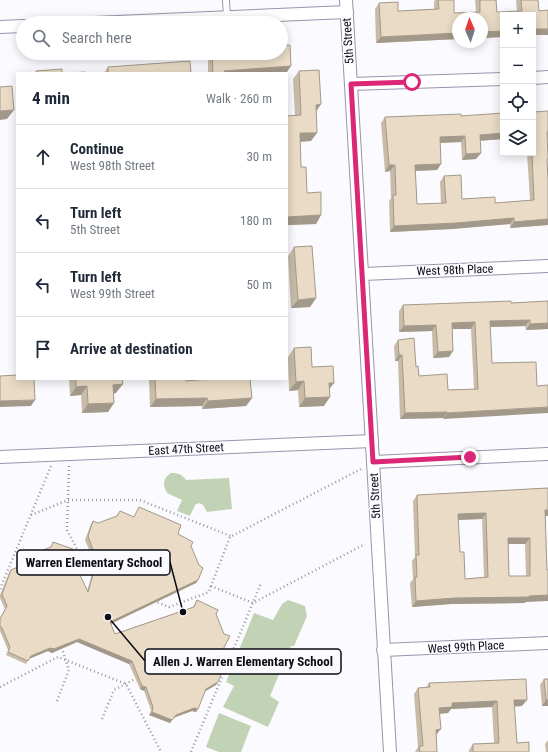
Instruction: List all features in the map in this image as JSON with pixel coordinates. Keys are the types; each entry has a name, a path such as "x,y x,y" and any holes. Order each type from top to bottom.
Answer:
{"street":[{"path":"238,16 346,6"},
{"name":"5th Street","path":"346,6 390,752"},
{"path":"0,27 16,26"},
{"path":"536,78 548,77"},
{"path":"351,84 500,79"},
{"name":"West 98th Place","path":"363,274 548,266"},
{"name":"East 47th Street","path":"0,458 372,441"},
{"path":"373,462 548,454"},
{"name":"West 99th Place","path":"384,650 548,643"}],"lane":[{"path":"226,0 227,16"}],"path":[{"path":"69,454 67,530 91,576 101,579"},
{"path":"0,589 56,455"},
{"path":"154,601 169,607 209,592 232,537 373,462"},
{"path":"31,514 68,500 140,500 232,537"},
{"path":"211,586 253,603 378,538"},
{"path":"191,752 261,582"},
{"path":"57,701 69,670 62,648"},
{"path":"0,687 58,657 126,684 161,752"},
{"path":"102,719 114,690 135,679"}],"green space":[{"path":"171,473 180,474 186,480 229,478 232,509 207,512 203,505 199,503 195,505 190,516 177,511 182,500 167,493 164,485 166,478"},
{"path":"288,600 305,606 307,616 294,646 291,646 270,696 279,702 268,727 223,707 234,686 226,682 254,613 273,620 282,604"},
{"path":"219,713 251,726 241,752 219,752 206,747"}],"building":[{"path":"438,0 454,0 454,12 452,12 452,33 381,37 379,3 398,2 398,11 439,9"},
{"path":"480,0 496,0 497,12 522,11 521,0 538,0 539,11 548,10 548,29 536,29 536,12 500,12 500,31 488,32 488,12 480,12"},
{"path":"288,45 290,45 291,66 213,72 212,60 288,60"},
{"path":"190,61 191,72 108,72 108,67"},
{"path":"62,69 62,72 36,71"},
{"path":"319,70 321,104 316,105 317,133 300,133 301,167 306,167 307,193 321,192 321,215 288,217 288,116 301,115 299,71"},
{"path":"12,86 14,110 0,111 0,87"},
{"path":"548,111 548,219 514,222 514,218 394,226 393,195 396,195 395,165 389,165 385,117 461,114 461,116 500,113 500,133 480,135 481,153 466,154 465,136 440,137 441,164 415,165 417,204 446,203 444,176 461,175 462,199 495,197 495,203 534,200 532,156 536,156 536,112"},
{"path":"312,246 316,298 298,300 294,247"},
{"path":"511,301 511,303 548,301 548,323 530,324 530,320 490,321 492,363 536,362 537,386 548,385 548,407 447,413 405,413 402,355 399,355 398,340 414,338 416,367 418,366 419,376 447,374 448,390 478,389 475,322 452,323 453,351 438,352 436,325 404,326 403,305"},
{"path":"311,347 312,367 333,366 334,383 329,383 330,397 305,398 304,381 296,382 294,348"},
{"path":"16,375 16,380 34,380 35,400 0,401 0,376"},
{"path":"76,380 122,380 123,384 113,385 114,403 88,404 87,386 76,387"},
{"path":"155,380 250,380 252,398 208,401 207,398 156,399"},
{"path":"548,488 548,510 545,510 548,595 529,597 455,598 416,601 416,555 419,555 417,495","holes":["486,513 488,577 465,579 464,552 460,552 458,514","508,538 530,538 530,576 509,576"]},
{"path":"139,507 181,525 178,534 193,542 191,546 199,565 203,568 198,580 110,622 115,634 194,607 197,600 218,610 216,614 224,634 230,636 219,657 224,667 218,682 206,689 198,709 194,708 176,715 172,720 152,712 153,707 146,687 142,686 132,661 79,639 31,656 28,661 8,652 10,647 2,628 0,627 0,619 7,606 2,594 11,570 20,566 27,553 33,554 51,547 53,542 73,549 71,556 88,592 97,561 88,536 93,521 98,523 117,516 120,511 134,517"},
{"path":"526,679 527,700 514,700 517,743 529,742 529,752 473,752 473,744 499,743 497,701 452,703 452,707 439,708 441,729 436,730 437,752 420,752 419,746 423,746 418,688 430,687 429,683"},
{"path":"544,679 548,679 548,700 546,700"}],"place":[{"name":"Warren Elementary School","path":"183,612"},
{"name":"Allen J. Warren Elementary School","path":"108,617"}],"route":[{"path":"412,82 351,84 373,462 470,457"}]}
